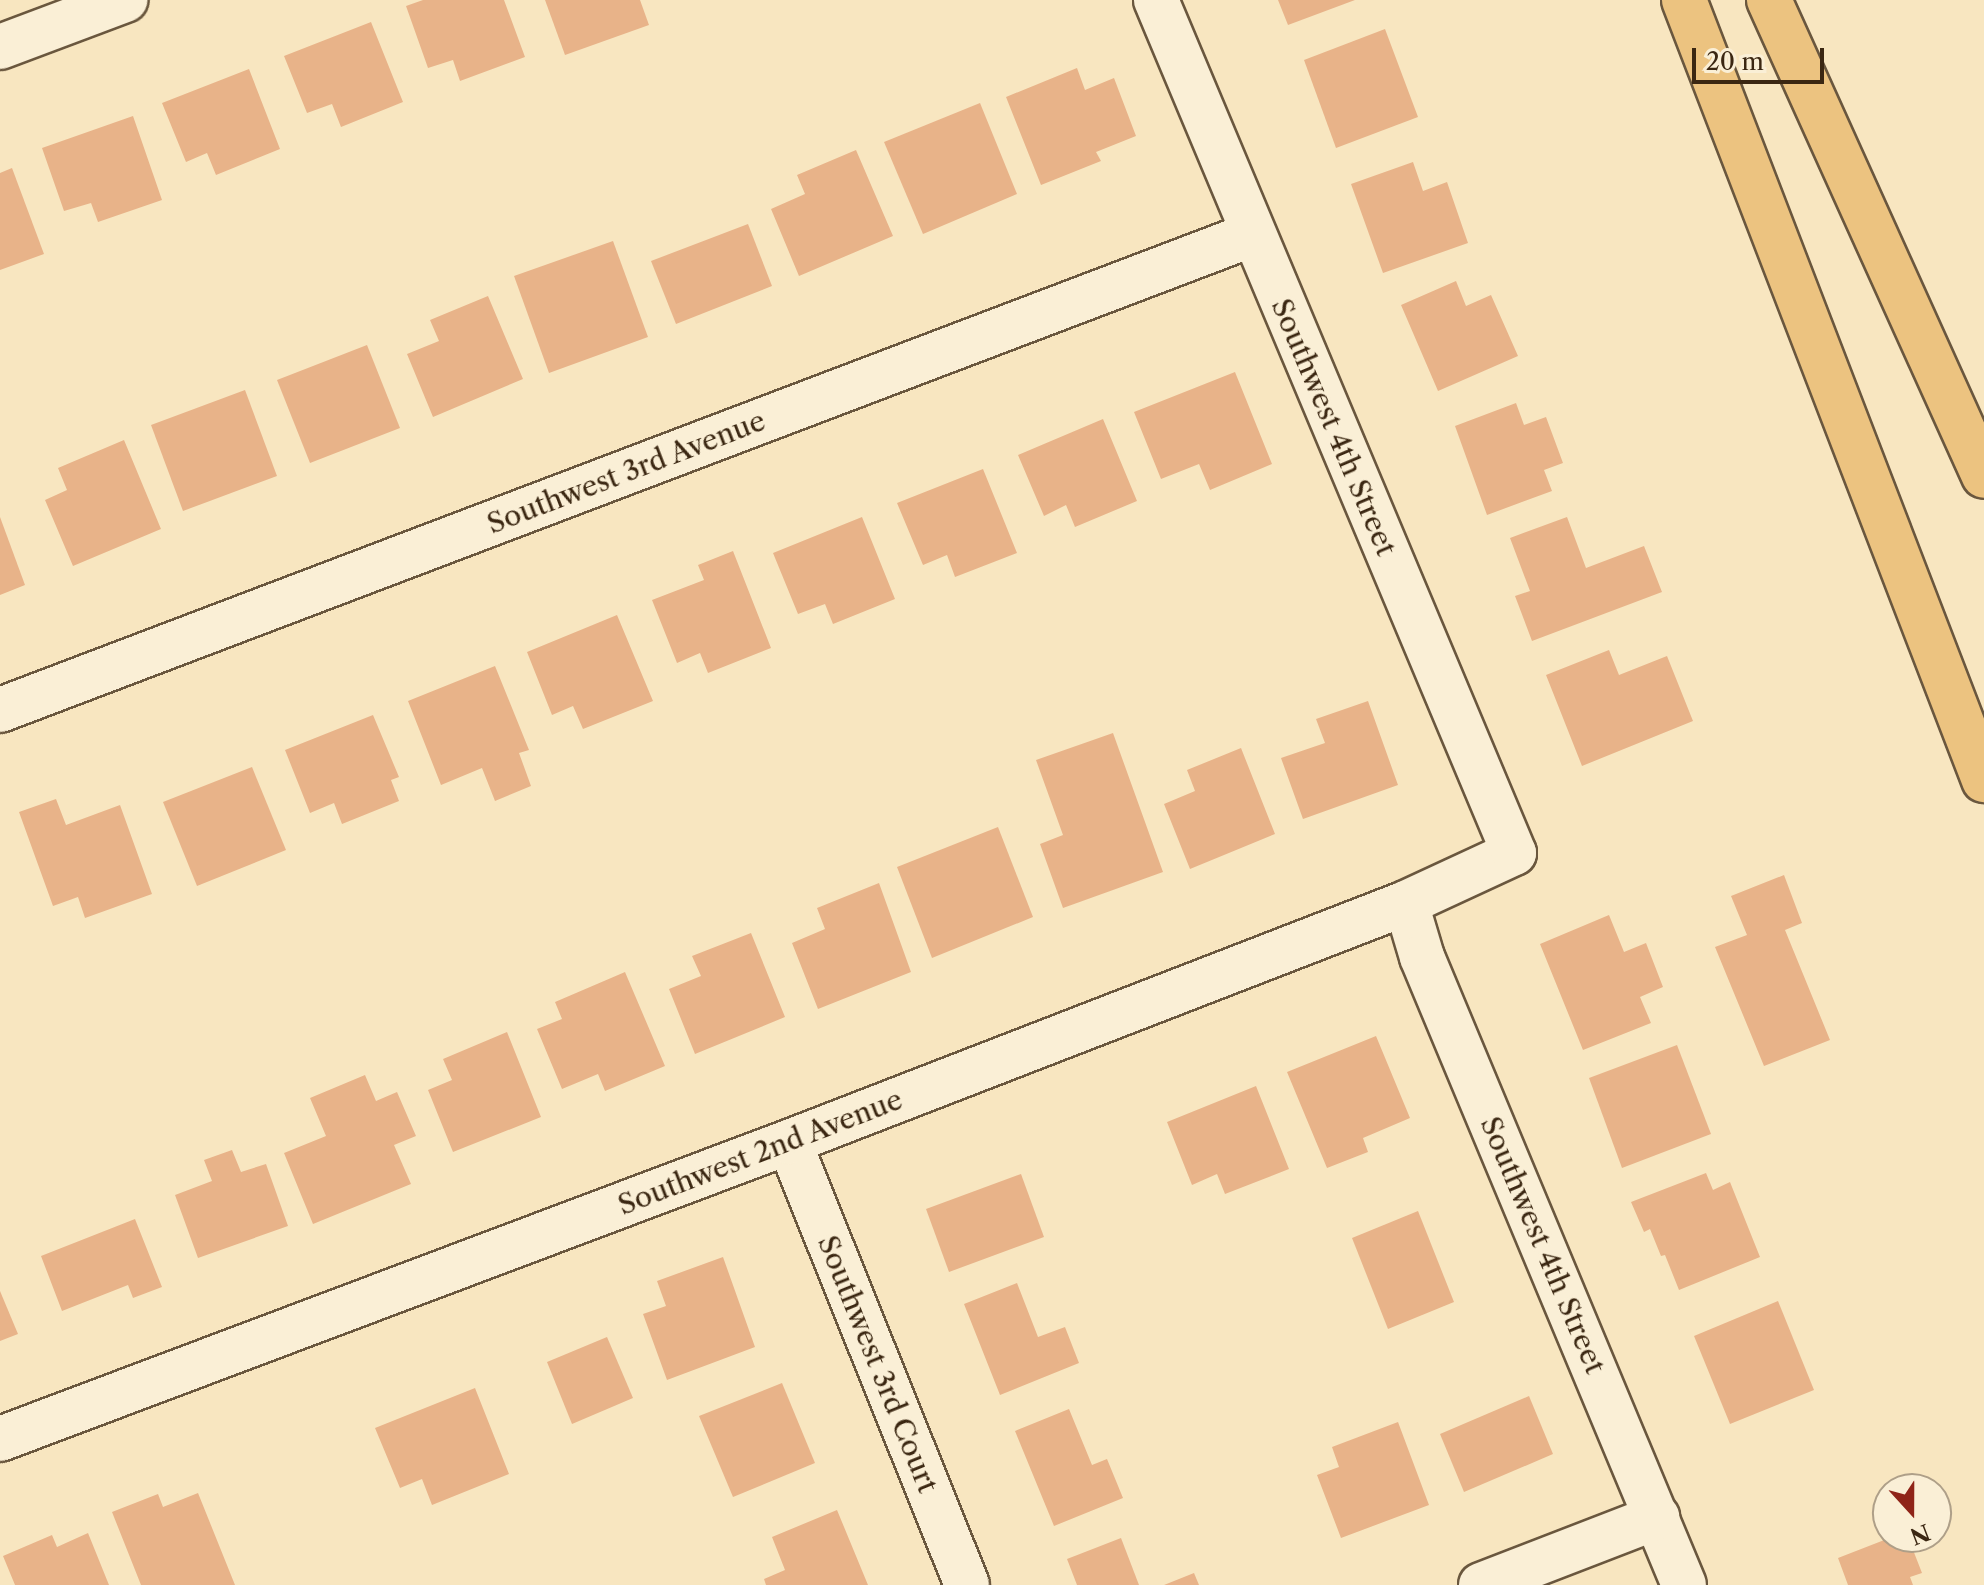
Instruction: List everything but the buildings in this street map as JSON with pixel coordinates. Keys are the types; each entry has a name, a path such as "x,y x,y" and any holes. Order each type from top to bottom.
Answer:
{"highway":[{"path":"1684,0 1984,780"},
{"path":"1769,0 1984,476"}],"street":[{"path":"0,47 125,0"},
{"name":"Southwest 4th Street","path":"1156,0 1514,853"},
{"name":"Southwest 3rd Avenue","path":"0,710 1253,234"},
{"name":"Southwest 2nd Avenue","path":"0,1439 789,1142 1406,903 1514,853"},
{"name":"Southwest 4th Street","path":"1406,903 1422,957 1684,1585"},
{"name":"Southwest 3rd Court","path":"789,1142 967,1585"},
{"path":"1481,1585 1657,1517"}]}
